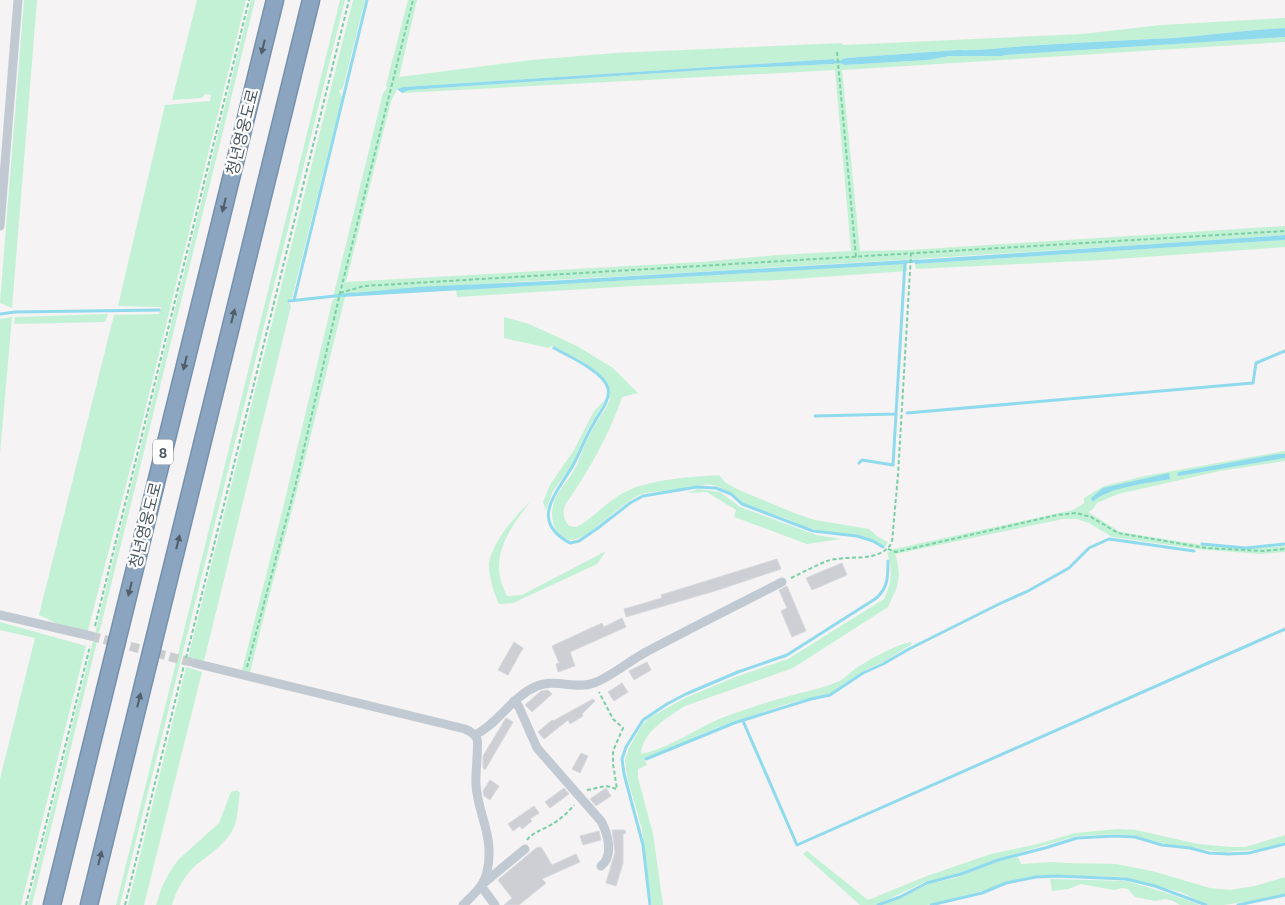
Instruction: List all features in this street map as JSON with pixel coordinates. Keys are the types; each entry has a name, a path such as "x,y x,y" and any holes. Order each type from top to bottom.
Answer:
{"highway":[{"name":"청년영웅도로","path":"52,905 275,0"},
{"name":"8","path":"89,905 311,0"}],"street":[{"path":"0,226 18,0"},
{"path":"475,735 484,730 514,701 536,686 546,682 583,685 595,683 646,652 782,582"},
{"path":"0,616 92,637"},
{"path":"194,663 465,729 475,735 478,746 475,772 476,788 486,824 489,852 489,863 483,885 495,905"},
{"path":"514,701 519,707 537,748 605,828 608,852 606,862 601,866"},
{"path":"463,905 525,848"}],"path":[{"path":"26,905 249,0"},
{"path":"125,905 349,0"},
{"path":"245,675 294,488 340,292 413,0"},
{"path":"837,52 856,257"},
{"path":"340,292 364,286 1285,230"},
{"path":"782,582 828,561 879,554 888,549 892,542 898,474 911,254"},
{"path":"888,549 896,552 1057,515 1076,513 1091,517 1118,533 1128,535 1206,548 1263,551 1285,549"},
{"path":"525,848 527,839 568,812 587,790 606,786 617,789 612,750 623,728 613,719 595,683"}],"green space":[{"path":"24,0 37,0 12,308 0,303"},
{"path":"197,0 246,0 137,443 87,634 71,630 39,615 114,315 159,314 161,307 118,306 165,105 210,101 211,95 205,94 202,98 172,100"},
{"path":"251,0 255,0 226,119 32,905 28,905"},
{"path":"340,0 345,0 120,905 116,905"},
{"path":"353,0 365,0 343,88 339,91 342,97 292,298 288,301 291,306 204,661 188,658"},
{"path":"408,0 417,0 399,77 532,60 615,53 1082,34 1162,25 1285,18 1285,28 1174,38 846,58 845,65 928,60 950,56 1002,56 1285,37 1285,42 842,70 860,251 910,250 1285,226 1285,235 470,285 344,295 303,467 250,673 242,670 332,302 335,298 334,293 383,93 387,88 386,85","holes":["834,59 834,64 721,69 408,90 402,93 835,70 851,251 701,262 346,282 391,101 397,89 403,87"]},
{"path":"1285,240 1285,247 1103,260 916,269 915,264"},
{"path":"907,264 907,271 779,280 634,286 457,297 456,290"},
{"path":"108,314 105,322 14,324 15,317"},
{"path":"12,317 0,453 0,319"},
{"path":"504,317 529,324 577,346 613,368 638,393 622,397 611,426 597,453 565,505 564,516 569,526 576,527 582,524 625,492 646,484 671,479 719,475 726,483 739,490 794,513 815,520 869,529 878,537 888,542 885,547 860,535 809,528 745,504 728,492 712,485 650,492 637,496 584,536 575,539 564,538 554,525 552,514 554,501 578,463 588,439 607,405 610,390 602,376 595,370 555,347 551,346 549,348 504,338"},
{"path":"606,399 587,431 571,467 553,491 546,510 543,502 550,485 574,450 594,411"},
{"path":"1285,451 1285,454 1237,462 1285,458 1285,461 1220,471 1118,494 1097,503 1088,512 1120,532 1202,545 1246,549 1285,546 1285,552 1260,554 1198,549 1112,537 1089,523 1077,519 1063,519 895,554 899,574 897,587 888,607 793,668 685,706 657,726 646,739 642,746 641,754 673,743 724,717 840,681 855,669 883,653 910,642 912,644 885,661 863,671 831,693 787,704 719,727 644,759 647,765 638,769 638,778 653,834 663,905 652,905 646,871 642,829 627,777 625,760 629,748 642,725 649,718 685,698 738,676 788,659 884,599 891,576 887,553 894,549 1073,510 1084,503 1084,498 1104,486 1145,476"},
{"path":"698,489 720,492 740,507 816,535 841,539 807,544 734,517 736,510 707,492 687,493"},
{"path":"530,502 508,535 500,558 501,583 507,596 522,595 606,551 595,565 513,603 499,604 489,573 491,555 505,530"},
{"path":"0,622 86,646 21,905 0,905 0,779 35,638 0,630"},
{"path":"186,667 202,672 144,905 128,905"},
{"path":"237,790 240,793 237,815 231,833 188,873 178,889 172,905 156,905 162,887 178,860 219,823 231,792"},
{"path":"1117,829 1136,830 1198,844 1231,847 1245,847 1285,835 1285,842 1266,849 1223,852 1166,844 1136,836 1117,834 1077,836 997,859 948,877 925,882 876,905 860,905 803,854 807,851 868,900 927,876 991,854 1038,844 1075,833"},
{"path":"1018,857 1021,864 1054,862 1116,864 1152,871 1210,888 1230,890 1255,886 1285,877 1285,894 1224,905 1208,905 1180,892 1124,877 1052,875 1014,880 990,889 927,905 882,905 929,884 955,878 999,861"},
{"path":"1050,879 1127,881 1200,905 1180,905 1165,899 1155,901 1135,897 1128,889 1114,890 1081,884 1068,889 1052,891"}],"water":[{"path":"1285,28 1285,37 1002,56 950,56 928,60 845,65 842,64 841,60 846,58 957,50 1174,38"},
{"path":"834,59 834,64 721,69 409,90 402,93 397,89 403,87"},
{"path":"1285,235 1285,240 915,264 915,260"},
{"path":"907,260 907,264 342,297 344,294 417,287"},
{"path":"1285,454 1285,458 1178,476 1177,474 1179,472"},
{"path":"1169,473 1170,479 1118,489 1093,502 1091,498 1103,488"}],"building":[{"path":"777,559 781,569 626,617 624,609 662,598 661,595"},
{"path":"842,563 847,575 812,590 806,578"},
{"path":"787,586 806,631 792,637 781,611 787,608 779,590"},
{"path":"622,618 626,627 570,652 575,666 558,672 556,664 559,663 552,646 602,623 604,627"},
{"path":"514,642 523,648 508,675 498,670"},
{"path":"647,662 651,670 634,680 629,671"},
{"path":"622,683 628,692 614,701 608,692"},
{"path":"548,690 552,694 532,712 525,705 541,691"},
{"path":"593,699 595,701 582,714 583,716 570,724 568,720 544,739 538,732 552,720"},
{"path":"506,718 513,722 485,770 483,768 483,756"},
{"path":"581,753 588,756 580,773 572,769"},
{"path":"490,780 499,786 490,800 484,796 483,791"},
{"path":"564,788 569,794 550,808 545,802"},
{"path":"606,788 611,796 596,806 590,799"},
{"path":"534,806 539,813 530,819 532,821 522,829 520,826 513,831 508,824"},
{"path":"612,830 625,830 626,833 623,834 623,863 616,886 606,883 615,852"},
{"path":"599,831 601,840 583,845 580,836"},
{"path":"541,847 552,865 576,854 580,862 542,879 546,883 519,905 504,905 512,898 498,880 536,848"}],"waterway":[{"path":"294,300 367,0"},
{"path":"830,62 844,62"},
{"path":"904,262 917,261"},
{"path":"815,416 896,414 905,262"},
{"path":"289,301 353,294"},
{"path":"0,314 15,312 159,310"},
{"path":"554,348 592,370 605,382 608,388 608,397 604,406 550,507 548,516 551,526 558,535 570,543 579,541 630,503 643,496 697,487 716,488 731,494 742,504 813,531 857,536 873,541 883,547"},
{"path":"907,413 1253,383 1256,363 1285,351"},
{"path":"859,463 862,460 893,465 896,414"},
{"path":"646,759 734,723 830,695 863,673 1028,591 1069,568 1089,548 1109,539 1194,551"},
{"path":"1202,544 1246,548 1285,544"},
{"path":"650,905 643,845 624,774 622,759 626,747 643,720 686,694 738,672 787,655 875,599 885,587 888,561"},
{"path":"743,721 797,845 1285,629"},
{"path":"878,905 900,897 927,883 961,874 998,860 1077,838 1135,837 1162,845 1190,848 1209,853 1228,854 1249,853 1285,844"},
{"path":"931,905 982,893 1006,883 1036,877 1056,876 1126,879 1155,886 1206,905"},
{"path":"1238,905 1285,895"}],"tunnel":[{"path":"91,636 194,663"}]}
